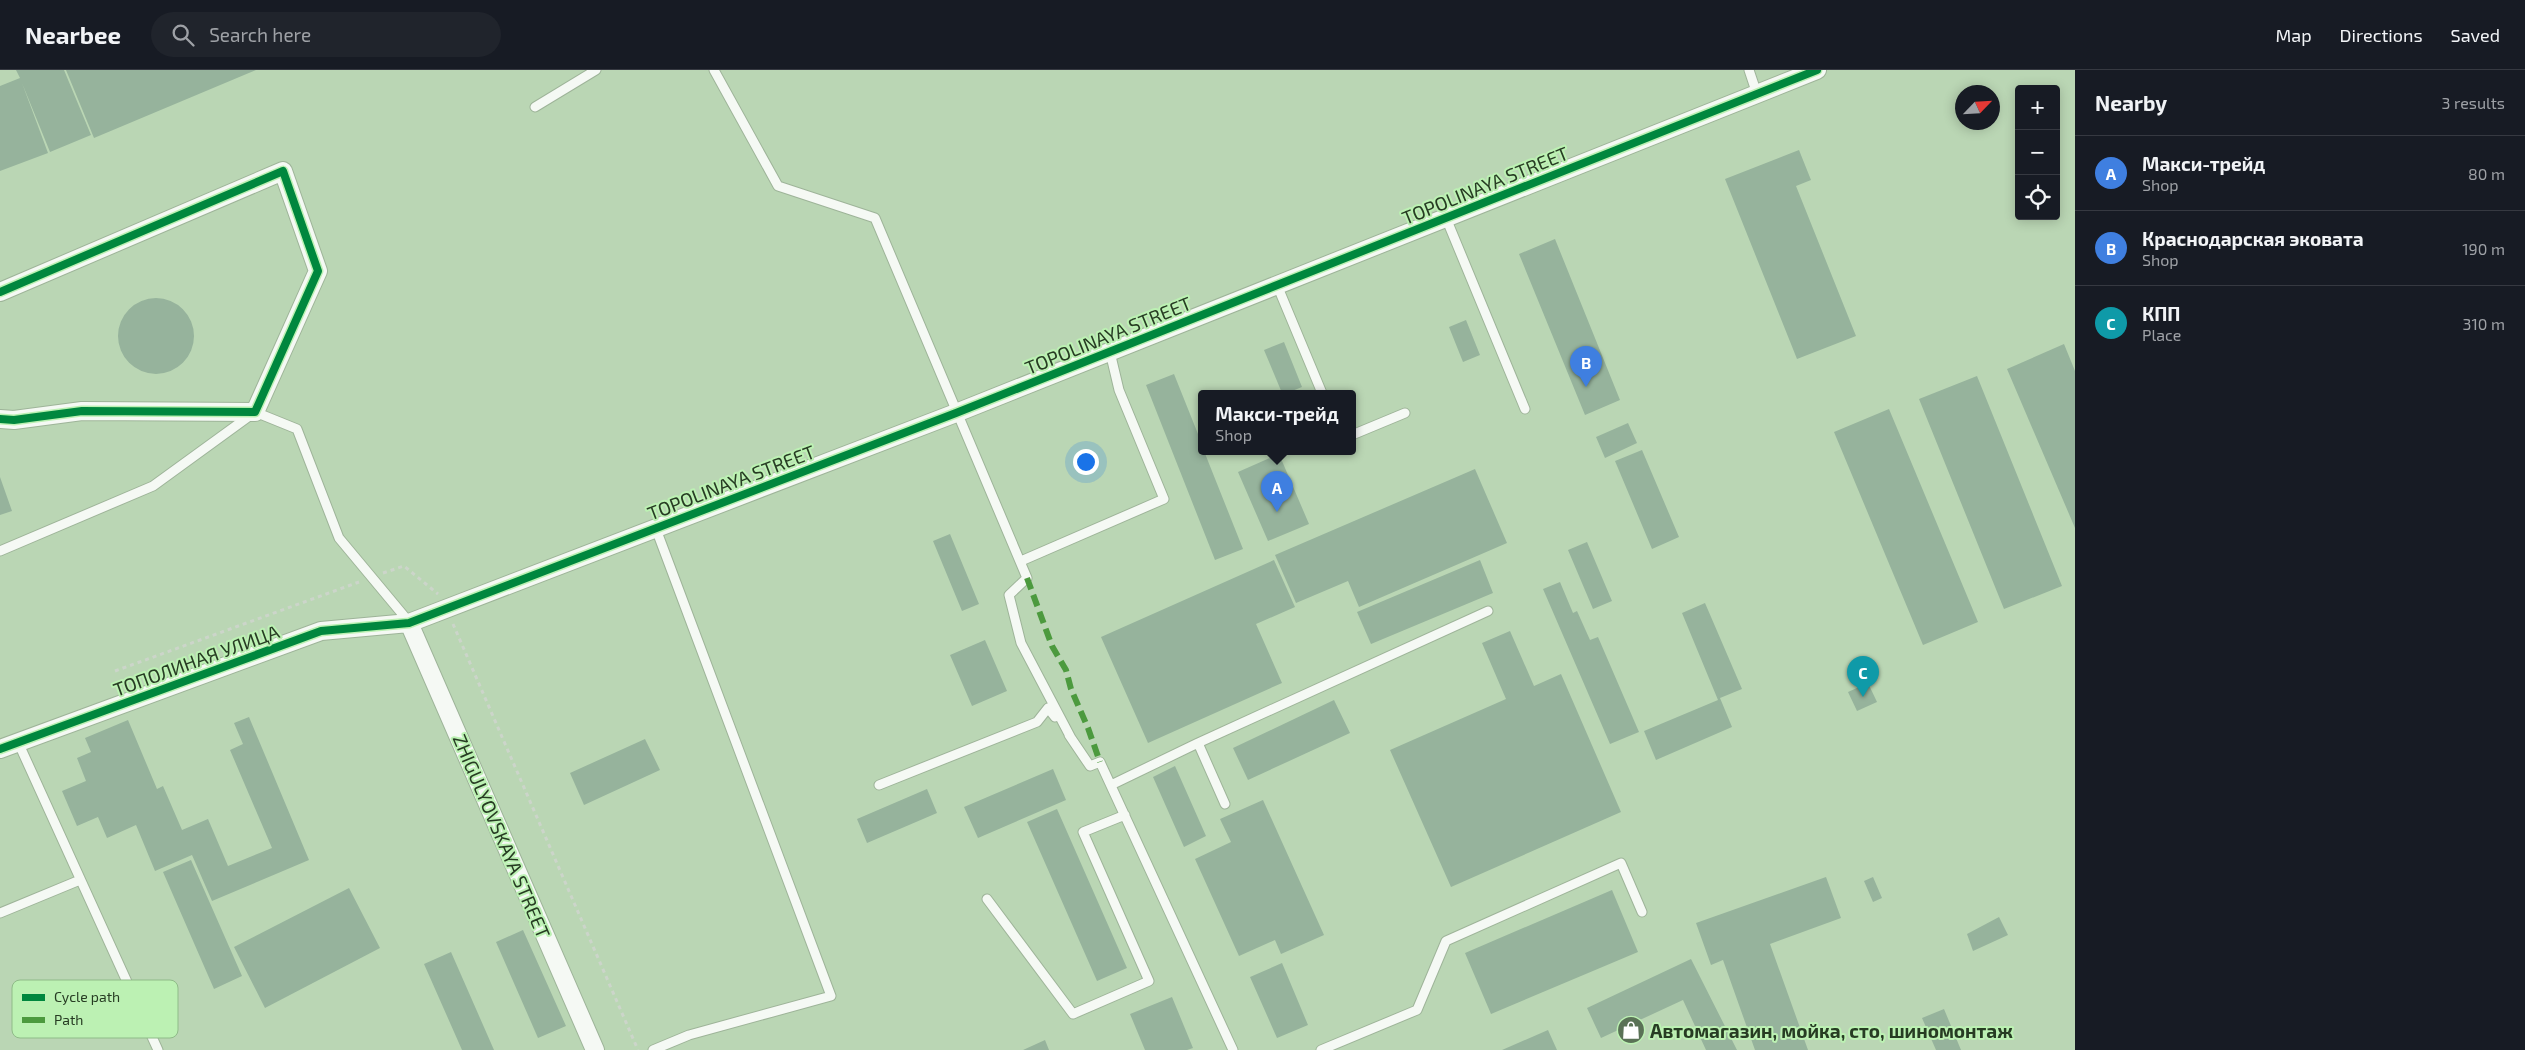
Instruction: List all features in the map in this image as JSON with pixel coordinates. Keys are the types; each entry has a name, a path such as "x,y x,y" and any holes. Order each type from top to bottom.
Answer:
{"street":[{"name":"TOPOLINAYA STREET","path":"409,622 956,413 1817,70"},
{"path":"0,292 283,171 318,271 254,412 82,411 14,420 0,419"},
{"name":"ТОПОЛИНАЯ УЛИЦА","path":"0,749 321,632 409,622"},
{"name":"ZHIGULYOVSKAYA STREET","path":"409,622 595,1050"}],"lane":[{"path":"535,107 596,70"},
{"path":"714,70 778,186 875,218 1027,578 1009,595 1021,643 1072,738 1090,766 1100,762 1233,1050"},
{"path":"1749,70 1757,94"},
{"path":"1446,218 1525,409"},
{"path":"1277,285 1321,390"},
{"path":"1021,561 1164,499 1119,390 1110,352"},
{"path":"0,550 153,486 254,412 297,428 339,538 409,622"},
{"path":"1356,433 1405,413"},
{"path":"653,1050 689,1035 831,996 656,528"},
{"path":"1111,785 1198,743 1488,611"},
{"path":"879,785 1037,722 1048,708 1072,738"},
{"path":"18,742 126,980"},
{"path":"1198,743 1225,804"},
{"path":"987,898 1073,1014 1148,981 1083,832 1125,815"},
{"path":"1321,1050 1417,1010 1446,940 1621,863 1642,912"},
{"path":"0,913 80,880"},
{"path":"152,1038 158,1050"}],"path":[{"path":"115,671 404,566 440,596 446,608 638,1050"}],"building":[{"path":"16,70 64,70 91,135 50,152 22,83 48,153 0,171 0,86 20,78"},
{"path":"66,70 256,70 94,138"},
{"path":"1799,150 1811,180 1796,186 1856,336 1797,359 1725,179"},
{"path":"1555,239 1620,400 1585,415 1519,254"},
{"path":"149,298 163,298 177,304 188,315 194,329 191,351 183,363 163,374 149,374 135,368 124,357 118,343 118,329 124,315 135,304"},
{"path":"1466,320 1480,355 1463,362 1449,327"},
{"path":"1284,342 1302,387 1294,390 1281,390 1264,350"},
{"path":"2064,344 2075,371 2075,528 2007,369"},
{"path":"1174,374 1198,434 1198,455 1206,455 1243,549 1215,560 1146,385"},
{"path":"1977,376 2062,586 2004,609 1919,399"},
{"path":"1889,409 1978,622 1923,645 1834,432"},
{"path":"1628,423 1637,443 1605,458 1596,437"},
{"path":"1642,450 1679,537 1652,549 1615,461"},
{"path":"1279,455 1309,524 1268,541 1238,472"},
{"path":"1475,469 1507,543 1359,607 1348,581 1296,603 1275,555"},
{"path":"0,477 12,511 0,515"},
{"path":"950,534 979,604 962,611 933,541"},
{"path":"1587,542 1612,601 1593,609 1568,550"},
{"path":"1274,560 1295,607 1256,624 1282,683 1148,743 1101,637"},
{"path":"1480,560 1493,593 1371,644 1357,612"},
{"path":"1560,582 1573,613 1577,611 1590,640 1598,637 1639,732 1610,744 1543,589"},
{"path":"1705,603 1742,689 1720,698 1732,727 1656,760 1644,731 1718,700 1682,613"},
{"path":"1510,631 1534,686 1561,674 1621,812 1451,887 1390,750 1506,699 1482,643"},
{"path":"985,640 1007,691 972,706 950,655"},
{"path":"1868,683 1877,702 1857,711 1848,692"},
{"path":"1334,700 1350,733 1248,780 1233,748"},
{"path":"249,717 309,860 212,901 192,855 155,871 136,825 107,838 98,817 77,826 62,791 86,781 77,758 91,752 85,738 128,720 157,789 163,786 182,830 208,819 228,866 272,848 230,750 243,744 234,723"},
{"path":"645,739 660,770 584,805 570,773"},
{"path":"1175,766 1206,836 1184,847 1153,777"},
{"path":"1053,769 1066,800 978,838 964,807"},
{"path":"927,789 937,813 867,843 857,819"},
{"path":"1263,800 1324,935 1281,954 1275,940 1239,956 1195,859 1231,842 1220,819"},
{"path":"1057,809 1127,968 1097,981 1027,822"},
{"path":"191,860 242,976 214,989 163,872"},
{"path":"1826,877 1841,918 1770,944 1808,1050 1755,1050 1723,960 1711,965 1696,923"},
{"path":"1873,877 1882,898 1873,902 1864,881"},
{"path":"349,888 380,948 265,1008 234,947"},
{"path":"1612,890 1638,952 1491,1014 1465,953"},
{"path":"1999,917 2008,935 1973,951 1967,934"},
{"path":"523,930 566,1026 538,1038 496,942"},
{"path":"451,952 494,1050 462,1050 424,964"},
{"path":"1691,959 1737,1050 1706,1050 1683,1000 1601,1038 1587,1008"},
{"path":"1282,963 1308,1025 1277,1038 1250,977"},
{"path":"1172,997 1193,1048 1187,1050 1145,1050 1130,1014"},
{"path":"1944,1009 1961,1050 1936,1050 1922,1018"},
{"path":"1548,1030 1557,1050 1502,1050"},
{"path":"1045,1040 1049,1050 1023,1050"}],"marked path":[{"path":"1027,578 1052,646 1066,670 1071,689 1100,762"}],"cycle path":[{"path":"0,749 321,631 409,623 956,413 1817,70"},
{"path":"0,292 283,171 318,271 255,412 82,411 14,420 0,419"}],"place":[{"name":"Краснодарская эковата","path":"1586,387"},
{"name":"Макси-трейд","path":"1277,512"},
{"name":"КПП","path":"1863,697"},
{"name":"Автомагазин, мойка, сто, шиномонтаж","path":"1631,1030"}]}
